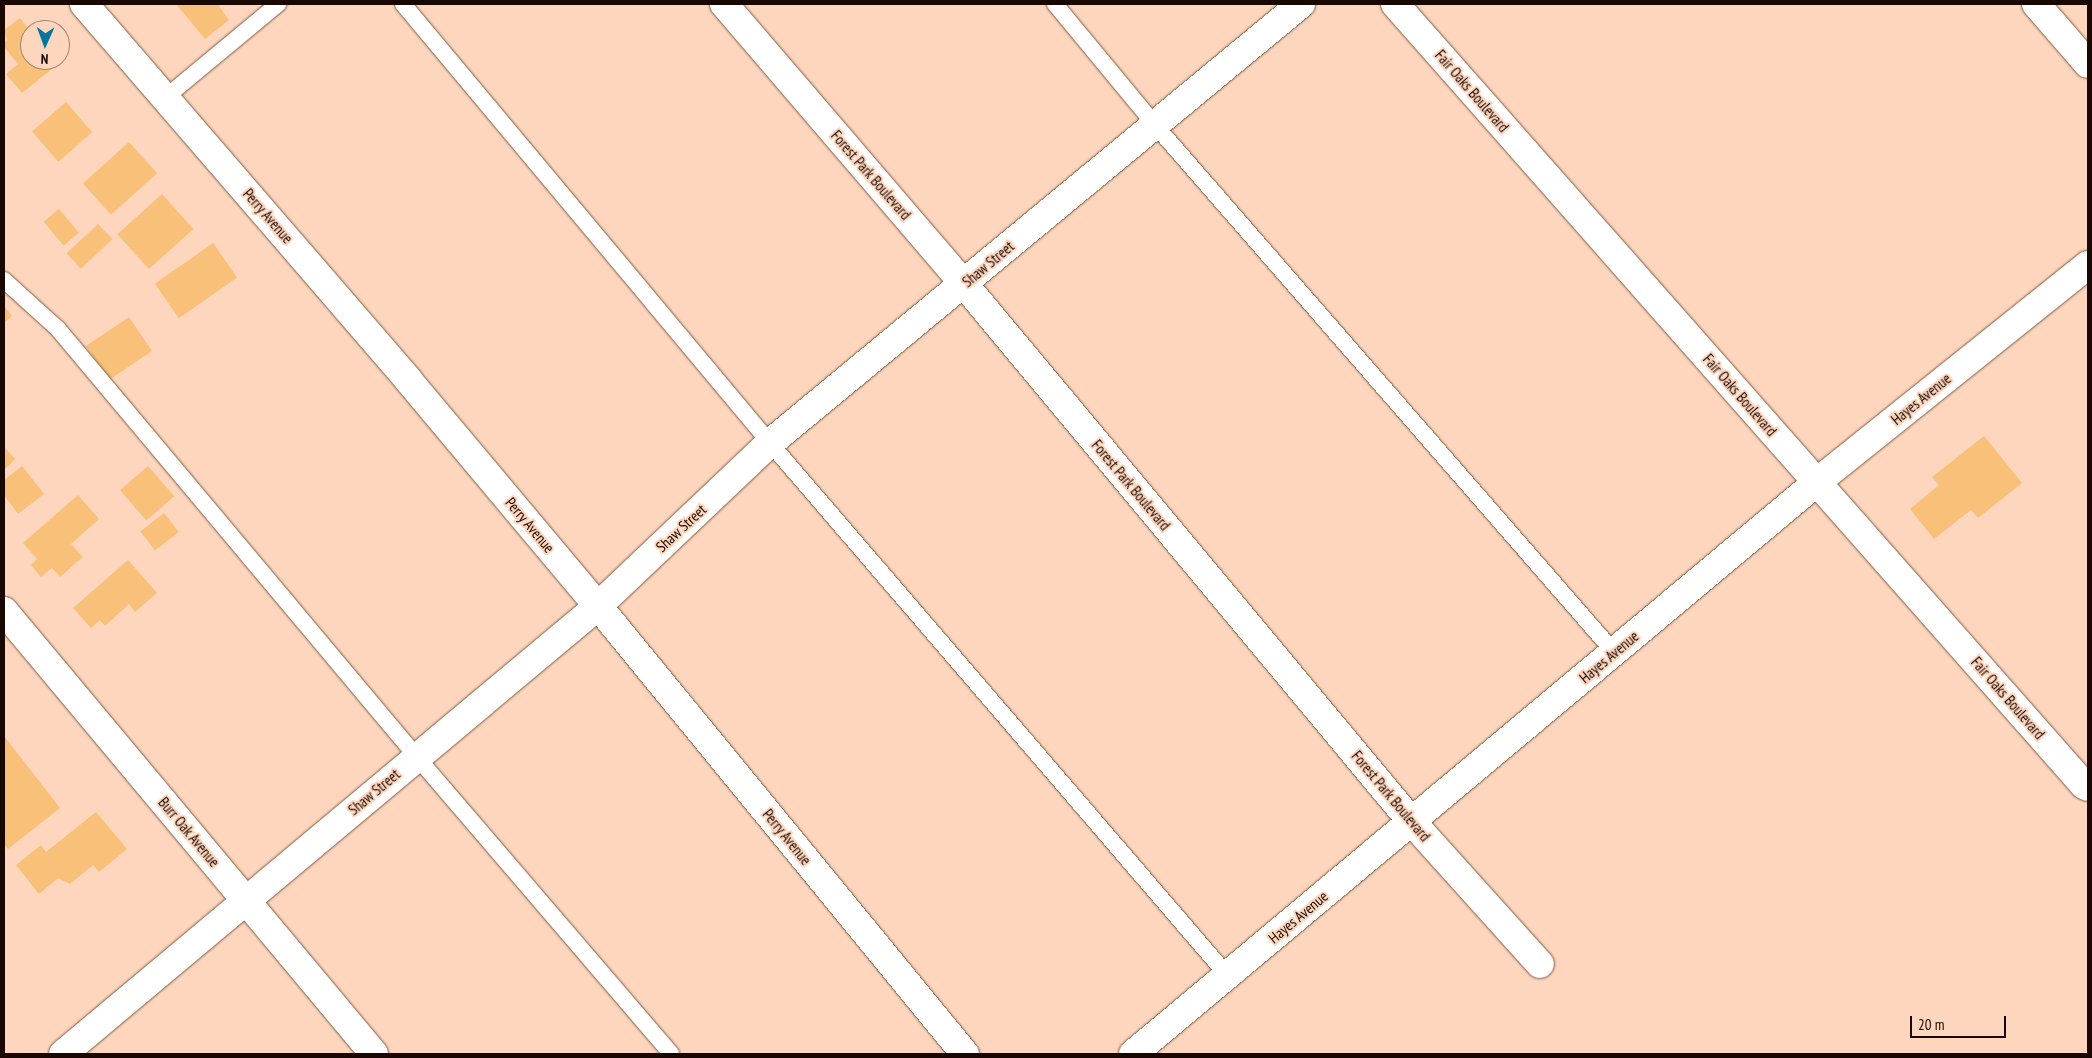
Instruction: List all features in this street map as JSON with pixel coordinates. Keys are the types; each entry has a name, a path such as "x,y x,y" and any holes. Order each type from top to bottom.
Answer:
{"street":[{"name":"Perry Avenue","path":"84,4 415,388 598,606 965,1054"},
{"name":"Forest Park Boulevard","path":"724,4 964,284 1412,822 1540,964"},
{"name":"Shaw Street","path":"63,1054 416,756 598,606 770,443 1301,4"},
{"name":"Fair Oaks Boulevard","path":"1395,4 2086,786"},
{"path":"2036,4 2088,64"},
{"name":"Hayes Avenue","path":"1133,1054 1817,482 2088,265"},
{"name":"Burr Oak Avenue","path":"4,611 374,1054"}],"lane":[{"path":"166,97 278,4"},
{"path":"403,4 770,443 1228,976"},
{"path":"1055,4 1155,125 1614,652"},
{"path":"4,280 58,329 416,756 671,1054"}],"building":[{"path":"176,4 222,4 219,6 229,20 205,39"},
{"path":"20,18 22,20 20,20 20,70 51,70 22,93 6,74 18,64 4,47 4,42 7,40 4,30"},
{"path":"66,102 92,132 58,162 32,132"},
{"path":"129,142 157,173 111,215 83,183"},
{"path":"162,194 193,229 149,269 117,234"},
{"path":"59,209 79,233 64,246 44,222"},
{"path":"98,224 112,239 81,269 67,253"},
{"path":"213,243 237,277 179,318 155,284"},
{"path":"4,306 12,316 4,323"},
{"path":"129,317 152,351 109,380 86,346"},
{"path":"1984,436 2022,483 1978,518 1971,510 1934,539 1910,509 1939,485 1932,477"},
{"path":"4,447 15,459 4,470"},
{"path":"22,466 44,494 18,514 4,495 4,480"},
{"path":"148,466 174,496 146,520 120,490"},
{"path":"78,495 99,519 71,544 83,557 60,577 52,568 41,577 31,565 37,559 23,543"},
{"path":"164,513 179,532 155,550 140,531"},
{"path":"128,560 157,593 135,612 129,604 105,626 100,620 91,628 73,608"},
{"path":"4,736 60,808 8,849 4,844"},
{"path":"96,812 127,849 99,872 93,865 70,884 58,878 39,894 16,865 41,845 46,852"}]}
